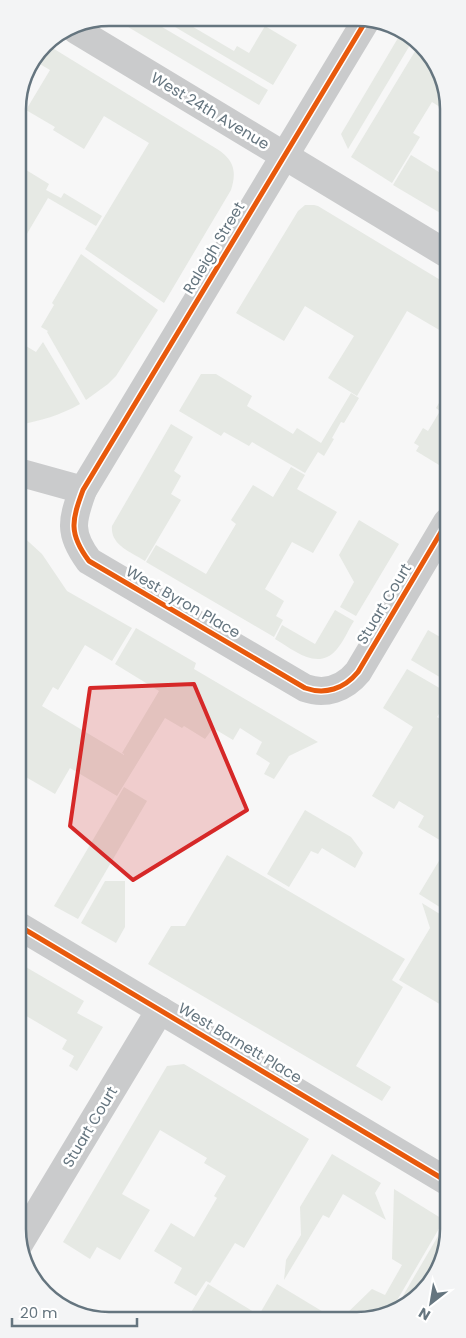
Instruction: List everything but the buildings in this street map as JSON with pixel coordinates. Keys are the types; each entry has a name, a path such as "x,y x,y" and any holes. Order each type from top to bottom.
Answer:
{"street":[{"name":"Raleigh Street","path":"83,490 362,27"},
{"name":"West 24th Avenue","path":"80,32 440,250"},
{"path":"26,474 83,490"},
{"name":"West Byron Place","path":"83,490 74,520 74,532 77,542 89,561 305,688 318,692 334,689"},
{"name":"Stuart Court","path":"334,689 347,683 358,672 440,534"},
{"name":"West Barnett Place","path":"26,930 440,1177"},
{"name":"Stuart Court","path":"26,1232 160,1010"}],"highlighted area":[{"path":"194,684 247,810 133,880 70,826 90,688"}],"shaded area":[{"path":"126,26 160,26 268,90 259,105"},
{"path":"173,26 192,26 234,51 237,46 249,53 265,26 297,45 273,85"},
{"path":"398,37 410,45 348,149 341,134"},
{"path":"53,48 217,149 227,157 233,166 234,177 231,190 164,303 85,249 149,143 104,116 84,149 53,130 55,127 26,110 50,70 40,64"},
{"path":"416,50 429,68 435,82 440,107 432,102 413,133 420,137 392,183 351,157"},
{"path":"411,155 440,173 440,213 393,185"},
{"path":"26,170 49,184 46,190 61,198 64,193 102,216 96,226 48,198 26,235"},
{"path":"305,205 318,206 440,280 440,330 407,311 357,396 328,378 354,336 305,306 284,341 236,313 298,211"},
{"path":"81,254 158,310 116,376 86,400 48,331 41,327 54,305 52,303"},
{"path":"43,342 80,404 50,417 26,424 26,346 36,352"},
{"path":"201,374 216,374 252,396 247,406 293,434 297,428 321,443 351,393 359,398 344,423 341,422 324,456 318,452 305,473 252,442 249,446 224,432 221,436 179,411"},
{"path":"440,401 440,411 436,408"},
{"path":"440,411 440,466 416,451 419,446 414,443 423,428 428,431"},
{"path":"171,424 193,437 174,471 181,476 171,494 181,500 145,561 118,543 112,533 112,526"},
{"path":"291,467 305,475 297,489 337,512 313,553 292,542 265,589 284,601 276,616 283,620 274,637 146,562 156,545 206,574 236,524 231,520 253,485 273,497"},
{"path":"359,520 399,544 356,616 340,607 354,582 339,555"},
{"path":"26,539 42,554 67,591 132,628 112,661 85,645 58,690 53,687 42,706 124,755 122,753 159,691 115,664 136,628 196,663 194,669 318,742 289,756 274,779 264,774 270,763 256,754 262,742 240,728 233,740 213,728 205,739 184,726 182,728 165,718 117,796 70,768 55,794 26,777"},
{"path":"335,610 354,621 337,649 330,656 322,659 306,657 275,639 282,625 315,644"},
{"path":"428,630 440,637 440,677 411,660"},
{"path":"407,669 440,688 440,712 437,717 440,719 440,840 418,827 424,816 399,801 394,809 372,796 413,727 383,708"},
{"path":"124,787 147,801 78,919 54,906"},
{"path":"305,810 351,837 363,853 355,868 322,848 318,854 311,851 289,887 267,874"},
{"path":"227,855 405,959 392,980 403,987 356,1066 391,1087 382,1101 148,964 171,926 185,926"},
{"path":"440,859 440,907 419,894"},
{"path":"105,881 125,881 125,927 116,943 81,923"},
{"path":"422,903 440,914 440,1004 399,980 430,928"},
{"path":"26,967 84,1001 77,1013 103,1027 77,1071 69,1066 74,1056 62,1049 67,1040 26,1016"},
{"path":"184,1064 309,1139 244,1248 235,1243 210,1283 206,1281 196,1296 174,1283 182,1268 154,1251 171,1223 194,1237 217,1198 214,1196 226,1176 204,1163 207,1158 160,1130 122,1194 150,1210 120,1260 97,1247 90,1259 63,1242 167,1066"},
{"path":"332,1154 381,1183 375,1193 386,1220 343,1194 329,1218 323,1215 284,1280 286,1260 301,1235 300,1207"},
{"path":"394,1189 440,1218 440,1227 410,1278 406,1278 406,1285 396,1302 373,1310 348,1312 372,1289 385,1295 402,1265 392,1259"},
{"path":"440,1233 438,1245 429,1270 423,1278 413,1278"},
{"path":"208,1284 254,1312 191,1312"},
{"path":"277,1284 323,1312 261,1312"}],"cycle path":[{"path":"362,27 83,490 76,510 75,534 82,551 89,561 305,688 320,691 334,689 347,683 358,672 440,534"},
{"path":"26,930 440,1177"}]}
